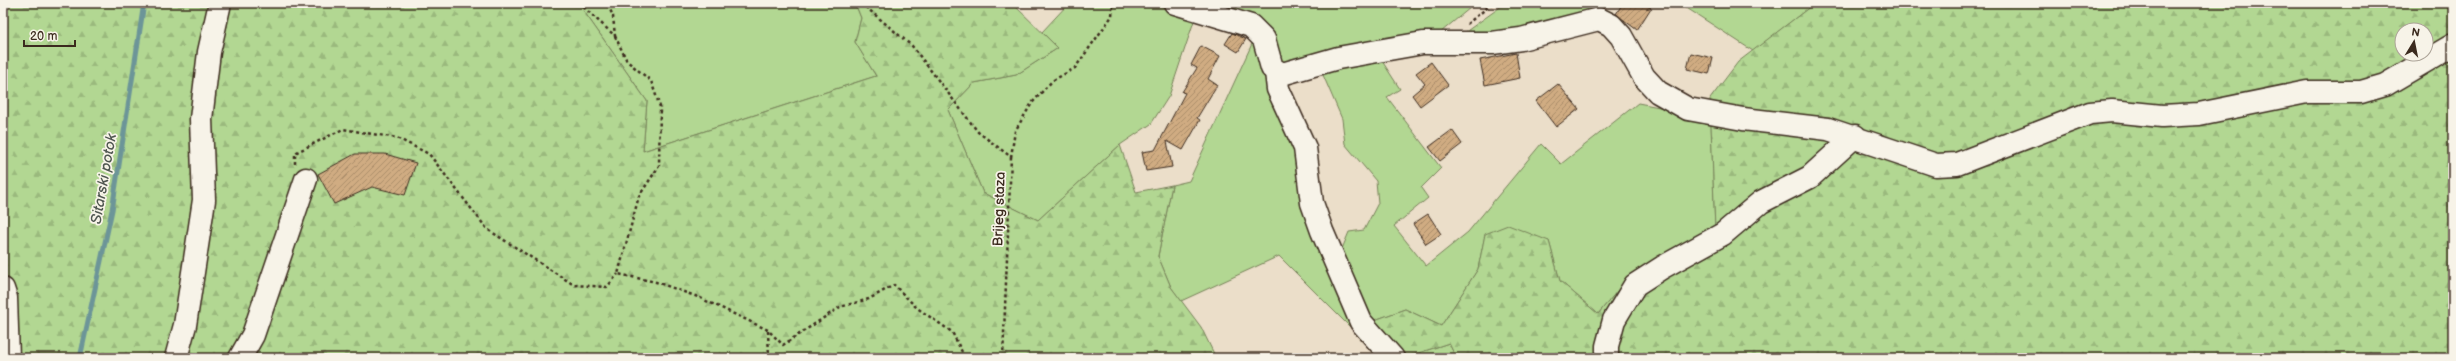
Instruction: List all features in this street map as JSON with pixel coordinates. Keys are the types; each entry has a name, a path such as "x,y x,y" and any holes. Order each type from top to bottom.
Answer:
{"street":[{"path":"176,358 185,325 204,200 200,119 209,52 220,3"},
{"path":"1175,3 1251,26 1264,39 1270,64 1276,72 1278,89 1305,148 1312,203 1322,232 1360,322 1392,358"},
{"path":"1276,72 1288,73 1303,66 1338,58 1423,43 1492,43 1521,39 1599,19 1611,25 1621,36 1644,77 1658,92 1688,109 1743,119 1828,129 1855,136 1930,163 1957,164 2090,112 2112,111 2162,116 2198,114 2308,92 2361,92 2385,85 2453,45"},
{"path":"1607,358 1607,346 1614,320 1635,285 1663,267 1724,234 1761,202 1810,177 1855,136"},
{"path":"240,358 253,335 306,179"},
{"path":"3,290 6,298 8,358"}],"path":[{"path":"579,3 615,36"},
{"path":"306,179 294,162 295,153 323,138 343,129 397,138 429,154 487,229 574,284 607,286 618,274 640,196 659,166 660,107 651,81 627,61 615,36 613,16 608,3"},
{"name":"Brijeg staza","path":"861,3 912,46 978,132 1011,157 1003,358"},
{"path":"1011,157 1015,131 1032,103 1052,81 1075,68 1112,16 1113,3"},
{"path":"618,274 656,282 698,297 768,330 783,345 840,307 870,299 894,285 916,308 952,332 965,358"},
{"path":"768,330 769,358"}],"green space":[{"path":"3,3 578,3 647,101 643,151 876,76 855,42 861,18 855,3 1012,3 1058,48 1016,75 974,83 948,110 983,193 1038,220 1120,145 1136,192 1172,185 1158,256 1171,287 1201,327 1216,358 3,358"},
{"path":"578,3 855,3 861,18 855,42 876,76 643,151 647,101"},
{"path":"1069,3 1151,3 1195,18 1169,96 1151,124 1120,145 1038,220 983,193 948,110 974,83 1016,75 1058,48 1042,32"},
{"path":"1213,3 1476,3 1441,32 1285,64 1272,54 1273,32 1261,22"},
{"path":"1506,3 1594,3 1592,12 1511,37 1464,33"},
{"path":"1679,3 1815,3 1753,51"},
{"path":"1815,3 2453,3 2453,358 1456,358 1449,343 1406,357 1372,321 1405,309 1441,326 1478,269 1485,234 1508,225 1549,241 1560,281 1598,314 1619,289 1645,266 1715,230 1710,99 1738,62"},
{"path":"1256,35 1268,78 1296,146 1310,218 1352,329 1279,256 1181,301 1171,287 1158,256 1172,185 1189,181"},
{"path":"1382,61 1400,89 1387,97 1441,168 1421,188 1428,198 1394,226 1426,266 1468,232 1541,144 1561,164 1638,103 1670,109 1711,120 1715,230 1619,289 1598,314 1560,281 1549,241 1485,235 1478,269 1441,326 1405,309 1372,321 1339,256 1349,232 1364,230 1378,203 1376,181 1345,144 1342,119 1320,68"},
{"path":"1449,343 1456,358 1406,357"}],"building":[{"path":"1623,3 1643,3 1651,8 1637,30 1616,14"},
{"path":"1232,33 1246,39 1238,52 1225,44"},
{"path":"1201,46 1220,56 1208,79 1217,85 1197,118 1200,120 1183,150 1167,141 1172,167 1146,171 1142,152 1155,150 1185,93 1182,92 1197,68 1191,65"},
{"path":"1516,53 1520,78 1485,85 1480,60"},
{"path":"1691,53 1713,58 1709,74 1687,69"},
{"path":"1431,62 1448,85 1420,106 1412,95 1425,84 1416,73"},
{"path":"1558,84 1579,109 1556,127 1536,101"},
{"path":"1452,130 1462,144 1440,161 1429,147"},
{"path":"355,154 385,154 416,163 405,195 372,187 334,204 318,174"},
{"path":"1428,214 1441,234 1426,244 1413,224"}],"waterway":[{"name":"Sitarski potok","path":"80,358 112,210 144,3"}]}
